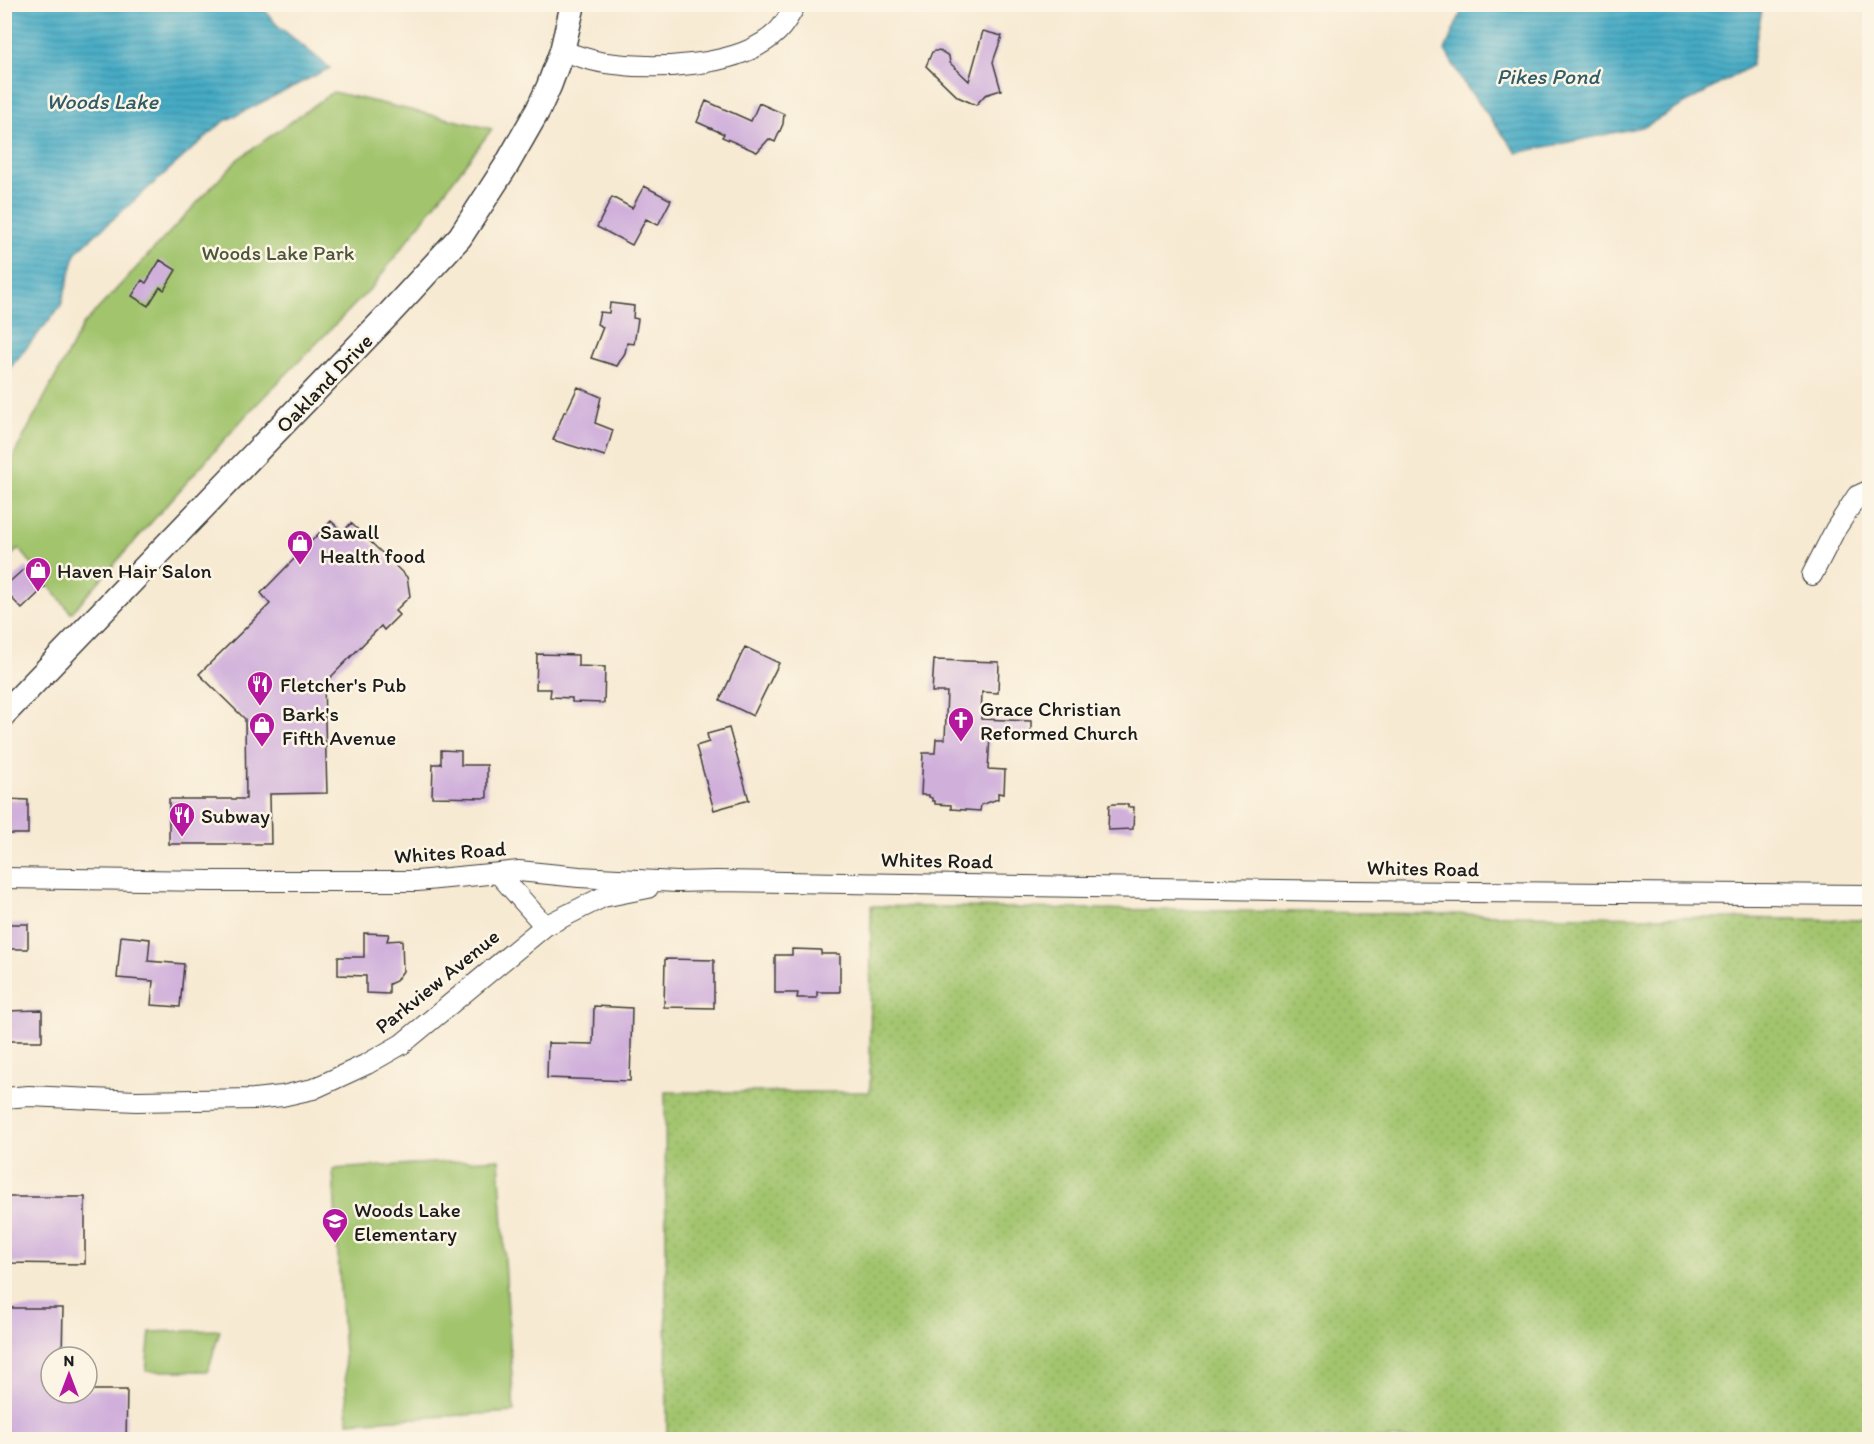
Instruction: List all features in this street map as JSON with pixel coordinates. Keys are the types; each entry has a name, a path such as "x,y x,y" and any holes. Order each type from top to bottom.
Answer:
{"main road":[{"name":"Oakland Drive","path":"4,714 389,314 460,237 506,166 538,110 562,51 573,4"}],"street":[{"path":"562,51 606,63 677,66 709,62 759,45 778,31 796,4"},
{"path":"1812,575 1834,530 1857,496 1869,490"},
{"name":"Whites Road","path":"4,878 417,881 519,871 579,877 677,882 716,880 1869,896"},
{"path":"498,873 545,926"},
{"name":"Parkview Avenue","path":"4,1098 29,1096 136,1101 233,1099 282,1096 313,1089 368,1064 402,1044 545,926 603,897 677,882"}],"green space":[{"name":"Woods Lake Park","path":"333,92 492,129 373,286 248,413 71,613 19,548 5,562 5,472 83,325 238,159"},
{"path":"871,906 1869,920 1869,1439 667,1439 665,1092 870,1092"},
{"path":"499,1159 514,1412 348,1422 333,1169"},
{"path":"220,1330 208,1371 146,1371 150,1332"}],"water":[{"name":"Woods Lake","path":"5,4 261,5 276,24 330,68 223,122 76,252 61,306 5,374"},
{"name":"Pikes Pond","path":"1467,4 1763,5 1751,66 1646,126 1517,153 1463,82 1445,50 1463,8"}],"building":[{"path":"983,31 1002,36 993,62 1001,90 985,95 976,105 958,97 926,66 932,52 939,50 949,56 950,63 969,81"},
{"path":"706,101 751,121 759,103 784,114 783,124 775,142 769,139 757,152 722,137 724,134 697,122"},
{"path":"644,186 671,200 658,225 646,219 632,245 597,227 612,197 632,208"},
{"path":"160,260 176,270 164,290 160,287 148,306 132,296 142,280 146,283"},
{"path":"610,303 634,306 633,318 638,319 634,344 627,343 625,353 617,366 591,358 603,327 597,324 600,312 609,313"},
{"path":"578,387 601,397 595,423 613,430 605,456 553,440 564,412"},
{"path":"331,521 343,532 351,523 407,577 410,596 395,611 399,615 384,630 381,626 324,684 327,793 270,794 271,844 169,844 169,799 246,799 245,719 199,674 270,604 261,593"},
{"path":"26,567 45,587 22,609 4,590 4,587"},
{"path":"745,647 779,663 753,716 720,700"},
{"path":"537,654 578,655 578,666 605,667 604,703 572,702 572,698 550,697 551,689 536,689"},
{"path":"934,660 999,662 998,693 982,692 981,719 1031,721 1031,737 990,736 988,769 1005,770 1004,794 998,793 998,799 981,805 980,811 951,809 951,805 935,804 929,795 921,795 923,753 935,753 936,739 945,739 947,692 932,692"},
{"path":"729,728 749,800 714,810 696,746 709,742 707,734"},
{"path":"441,750 461,751 461,765 487,765 487,798 432,797 433,764 441,764"},
{"path":"4,799 28,800 28,834 4,834"},
{"path":"1128,804 1128,807 1134,807 1133,829 1108,830 1109,805"},
{"path":"4,924 28,924 28,949 4,949"},
{"path":"364,933 389,934 387,941 402,940 403,971 396,981 389,984 389,994 366,993 366,976 338,975 338,957 364,957"},
{"path":"121,936 150,939 148,961 184,964 180,1007 151,1005 153,981 117,978"},
{"path":"792,949 821,950 821,954 840,954 840,992 817,992 817,998 797,998 798,993 775,993 775,955 792,955"},
{"path":"665,959 714,960 714,1008 664,1007"},
{"path":"594,1006 632,1008 630,1081 547,1078 548,1043 593,1044"},
{"path":"42,1010 42,1041 4,1041 4,1011"},
{"path":"4,1197 85,1197 85,1264 4,1263"},
{"path":"4,1308 63,1308 62,1345 39,1345 39,1405 99,1405 99,1390 127,1390 126,1440 4,1440"}],"place":[{"name":"Sawall Health food","path":"300,566"},
{"name":"Haven Hair Salon","path":"38,593"},
{"name":"Fletcher's Pub","path":"260,707"},
{"name":"Grace Christian Reformed Church","path":"961,743"},
{"name":"Bark's Fifth Avenue","path":"262,748"},
{"name":"Subway","path":"182,838"},
{"name":"Woods Lake Elementary","path":"335,1244"}]}
